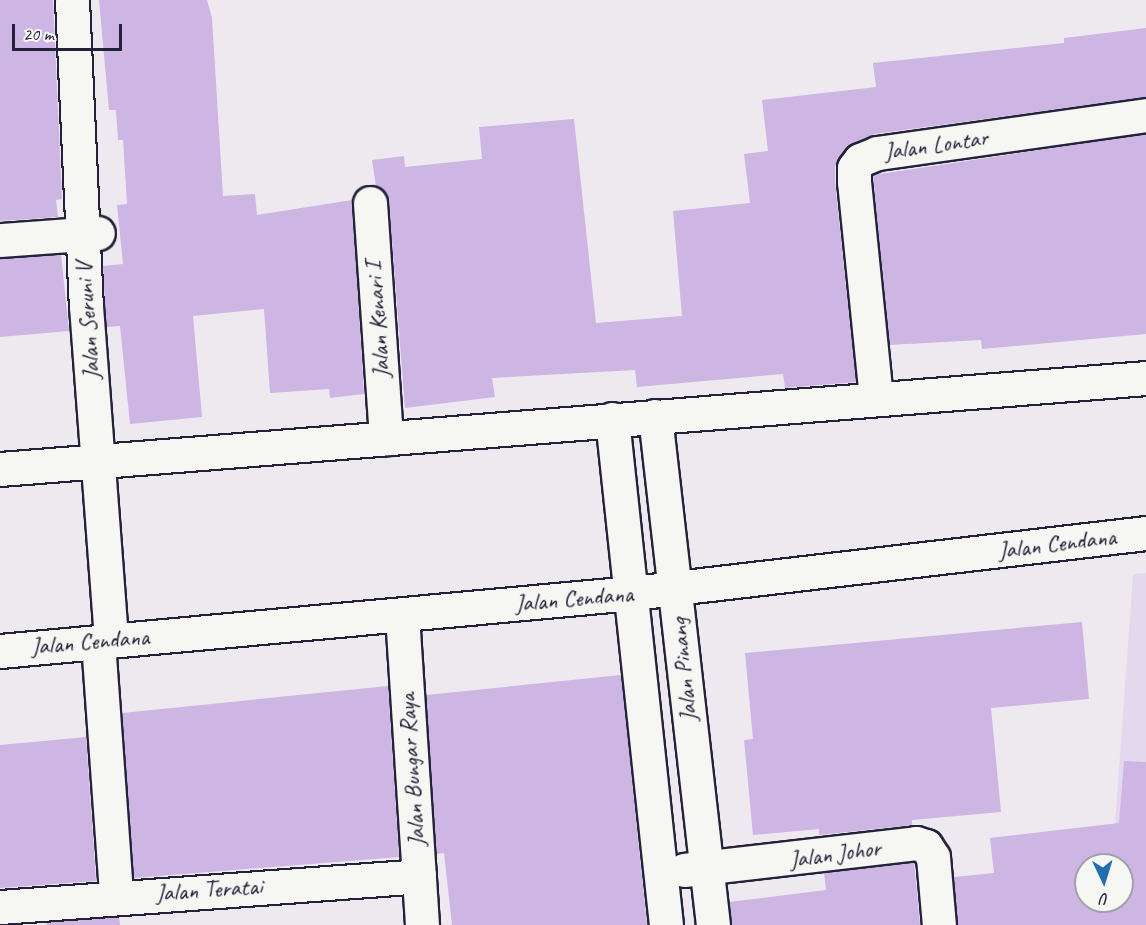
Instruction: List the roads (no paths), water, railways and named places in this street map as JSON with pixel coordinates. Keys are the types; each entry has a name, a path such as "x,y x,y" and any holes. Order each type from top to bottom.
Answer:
{"street":[{"name":"Jalan Seruni V","path":"72,0 105,460 112,640 116,896"},
{"name":"Jalan Seruni V","path":"87,0 90,234"},
{"name":"Jalan Lontar","path":"876,398 854,182 854,168 860,160 877,153 1146,115"},
{"name":"Jalan Kenari I","path":"370,203 386,438"},
{"path":"0,240 90,234"},
{"path":"0,469 1146,378"},
{"name":"Jalan Pinang","path":"655,416 712,925"},
{"name":"Jalan Pinang","path":"612,419 633,593 666,925"},
{"name":"Jalan Cendana","path":"0,651 633,593 1146,533"},
{"name":"Jalan Bungar Raya","path":"402,615 422,925"},
{"path":"647,733 691,729"},
{"name":"Jalan Johor","path":"662,872 916,843 927,846 933,857 939,925"},
{"name":"Jalan Teratai","path":"0,907 33,915 116,896 419,876"}]}
